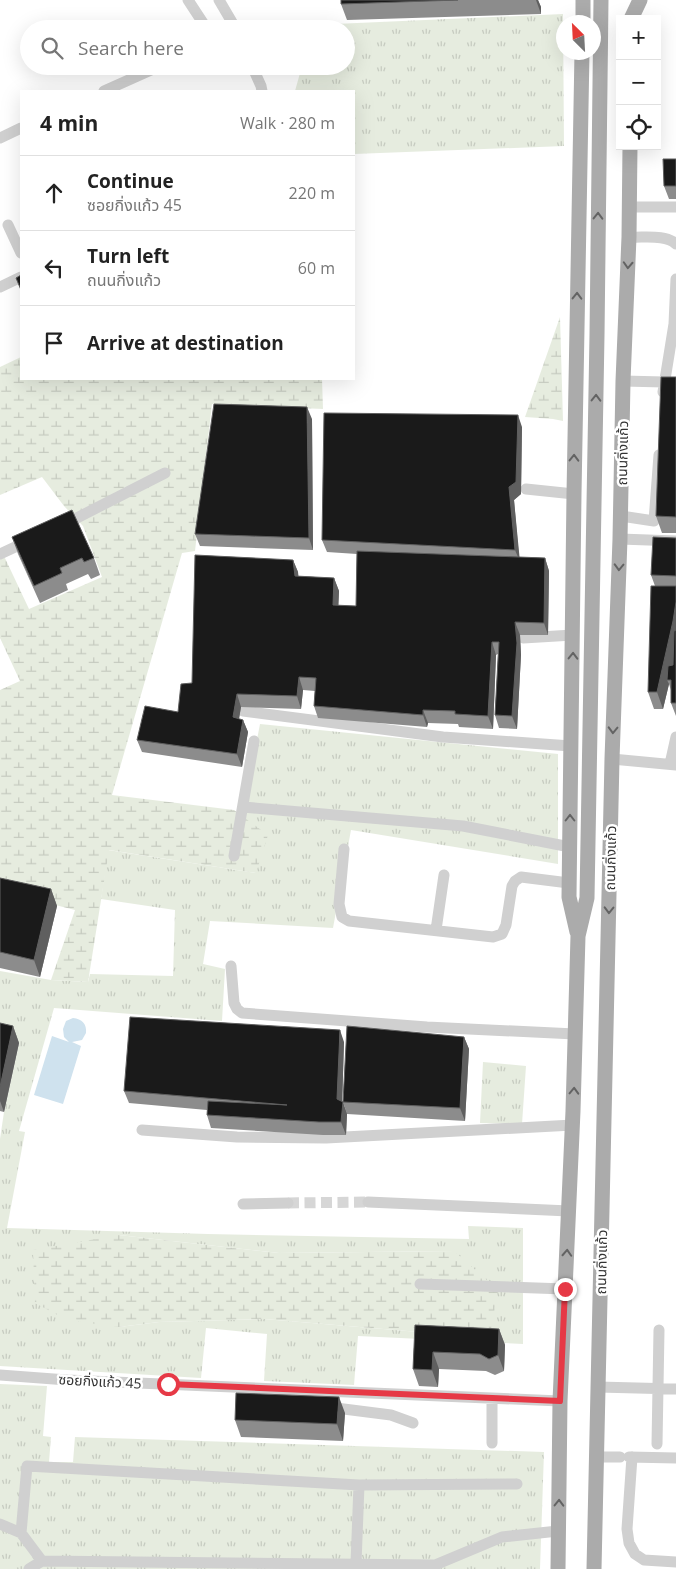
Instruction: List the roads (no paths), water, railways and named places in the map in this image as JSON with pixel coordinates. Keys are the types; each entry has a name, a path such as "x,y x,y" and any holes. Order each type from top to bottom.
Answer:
{"main road":[{"path":"583,0 583,15"},
{"name":"ถนนกิ่งแก้ว","path":"558,1569 560,1401 573,1125 578,936 587,898 597,335 600,0"},
{"path":"629,0 630,15"},
{"path":"632,15 640,0"},
{"name":"ถนนกิ่งแก้ว","path":"578,936 569,897 569,883 582,60"},
{"name":"ถนนกิ่งแก้ว","path":"594,1569 612,759 621,516 630,150"}],"street":[{"path":"188,0 201,20"},
{"path":"219,0 231,20"},
{"path":"106,90 140,75"},
{"path":"256,75 262,90"},
{"path":"0,138 20,128"},
{"path":"630,207 676,207"},
{"path":"8,225 20,251"},
{"path":"629,237 664,238 672,240 676,244"},
{"path":"0,287 20,277"},
{"path":"662,402 675,324 676,278"},
{"path":"623,381 664,382"},
{"path":"621,516 654,521 660,442"},
{"path":"53,530 165,473"},
{"path":"526,489 574,494"},
{"path":"0,554 35,538"},
{"path":"620,539 676,541"},
{"path":"523,638 573,636"},
{"path":"243,711 443,737 571,746"},
{"path":"612,759 673,765 676,738"},
{"path":"234,856 254,741"},
{"path":"243,807 463,826 570,847"},
{"path":"344,849 339,904 342,917 349,921 493,937 502,934 506,925 512,886 515,881 521,877 569,883"},
{"path":"436,930 444,874"},
{"path":"231,966 234,1003 236,1009 242,1013 427,1027 576,1034"},
{"path":"142,1130 238,1137 326,1138 573,1125"},
{"path":"368,1202 569,1211"},
{"path":"243,1204 288,1203"},
{"path":"420,1284 565,1289"},
{"path":"657,1444 659,1330"},
{"name":"ซอยกิ่งแก้ว 45","path":"0,1375 560,1401"},
{"path":"598,1387 676,1389"},
{"path":"292,1390 292,1402"},
{"path":"492,1398 492,1443"},
{"path":"319,1405 391,1415 413,1423"},
{"path":"596,1457 676,1458"},
{"path":"627,1457 628,1543 635,1554 644,1560 676,1562"},
{"path":"21,1533 27,1466 359,1485 517,1484"},
{"path":"356,1564 359,1485"},
{"path":"0,1524 21,1533 42,1562"},
{"path":"29,1569 42,1562 435,1565 502,1536 558,1531"}],"water":[{"path":"73,1018 83,1022 86,1027 86,1033 82,1040 72,1042 81,1046 63,1104 34,1095 52,1036 69,1042 64,1037 63,1029 66,1021"}],"tunnel":[{"path":"288,1203 368,1202"}]}
